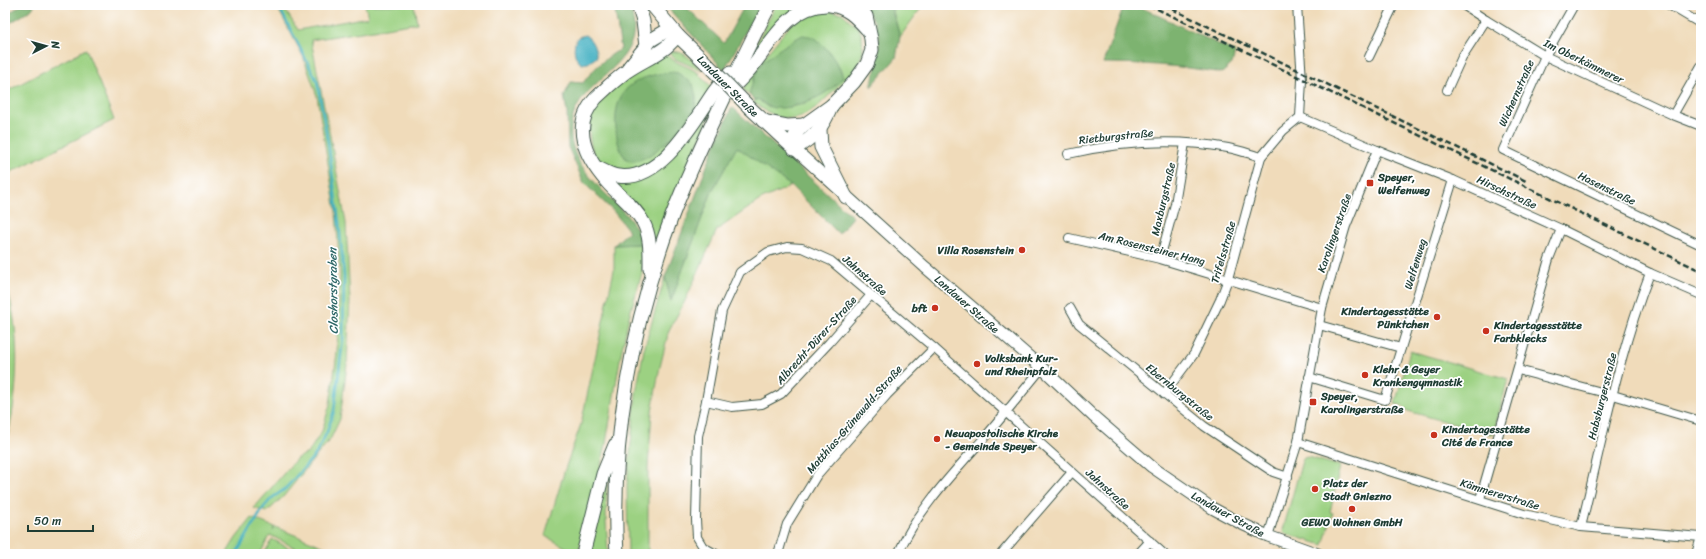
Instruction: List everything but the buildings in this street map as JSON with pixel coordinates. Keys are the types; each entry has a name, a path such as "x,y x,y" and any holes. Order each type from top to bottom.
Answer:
{"main road":[{"path":"638,5 643,21 646,46"},
{"name":"Landauer Straße","path":"652,5 674,32 763,121 846,197 1042,368 1093,416 1152,467 1212,508 1268,536 1313,553"},
{"path":"617,554 617,477 620,434 631,360 650,283 682,190 744,55 770,5"},
{"path":"725,95 750,69 764,48 786,24 801,11 811,7 826,5"},
{"path":"830,5 845,9 870,32"},
{"path":"792,147 798,131 832,105 854,82 867,64 872,50 870,32 866,16 858,5"},
{"path":"650,283 649,238 644,223 637,212 607,182 596,168 583,143 582,134 584,117 595,99 624,73 651,40 674,32"},
{"path":"624,73 664,49 674,32"},
{"path":"596,168 610,174 629,176 642,173 661,161 684,136 715,91 744,55"},
{"path":"792,147 807,142 820,130 832,105"},
{"path":"763,121 788,126 804,125"},
{"path":"820,130 821,147 846,197"},
{"path":"583,554 603,474 620,434"},
{"path":"1288,543 1293,554"}],"street":[{"path":"1297,5 1302,80 1300,117"},
{"path":"1370,57 1394,5"},
{"name":"Im Oberkämmerer","path":"1463,5 1545,56 1673,115 1701,126"},
{"name":"Wichernstraße","path":"1503,150 1545,56 1574,5"},
{"path":"1669,5 1701,24"},
{"path":"1447,90 1462,57 1486,20"},
{"path":"1673,115 1701,66"},
{"name":"Hirschstraße","path":"1300,117 1453,180 1561,229 1650,273 1701,296"},
{"name":"Trifelsstraße","path":"1164,394 1194,354 1228,279 1261,157 1283,131 1300,117"},
{"name":"Rietburgstraße","path":"1068,154 1131,144 1185,143 1228,148 1261,157"},
{"name":"Maxburgstraße","path":"1160,259 1175,204 1185,143"},
{"name":"Karolingerstraße","path":"1268,536 1298,442 1322,308 1346,226 1377,150"},
{"name":"Hasenstraße","path":"1503,150 1701,245"},
{"name":"Welfenweg","path":"1309,377 1384,400 1453,180"},
{"path":"1480,500 1549,260 1561,229"},
{"name":"Am Rosensteiner Hang","path":"1069,238 1160,259 1322,308"},
{"name":"Jahnstraße","path":"716,554 703,547 697,537 698,436 706,401 722,311 740,272 768,252 787,247 802,248 831,261 934,348 1164,554"},
{"name":"Habsburgerstraße","path":"1581,527 1613,395 1637,306 1650,273"},
{"name":"Albrecht-Dürer-Straße","path":"706,401 732,407 762,404 781,394 829,343 870,295"},
{"name":"Ebernburgstraße","path":"1070,308 1079,324 1210,430 1273,472 1288,477"},
{"path":"1319,325 1400,348"},
{"name":"Matthias-Grünewald-Straße","path":"778,554 787,524 817,476 887,395 934,348"},
{"path":"898,554 904,540 930,499 1006,412 1042,368"},
{"path":"1518,370 1613,395 1701,421"},
{"name":"Kämmererstraße","path":"1298,442 1524,514 1581,527 1701,537"},
{"path":"1001,554 1072,472"},
{"path":"1696,554 1701,537"},
{"path":"1138,554 1150,541"}],"green space":[{"path":"21,5 35,5 31,10 5,26 5,16"},
{"path":"276,5 282,5 298,30 368,17 365,5 414,5 417,23 311,40 346,223 350,301 347,364 340,419 331,438 283,497 267,512 254,508 297,458 308,453 322,431 330,404 337,353 340,275 336,212 317,96 303,56"},
{"path":"614,5 629,5 634,26 631,43 622,57 585,96 575,110 571,128 572,142 582,166 590,177 619,207 638,230 640,235 640,244 614,245 629,231 614,212 584,183 568,147 567,112 564,96 571,82 583,83 600,64 621,49"},
{"path":"665,5 684,5 724,43 745,5 761,5 724,70"},
{"path":"776,5 803,5 746,64"},
{"path":"863,5 890,5 900,37 896,58 871,87 879,44 876,25 871,15"},
{"path":"890,5 923,5 900,37 892,7"},
{"path":"1124,5 1136,5 1235,52 1232,64 1222,73 1162,65 1103,63"},
{"path":"816,9 842,13 859,29 862,36 863,51 857,68 815,109 801,117 794,119 778,117 764,110 753,102 758,99 766,106 789,107 800,105 811,101 842,72 828,51 815,38 779,51 767,59 757,70 749,95 743,89 755,68 791,24"},
{"path":"803,35 814,37 823,45 835,61 843,77 831,89 823,94 794,106 774,108 758,99 755,100 749,95 756,74 762,63 781,48"},
{"path":"86,49 114,120 5,175 5,92"},
{"path":"669,52 679,52 684,54 702,71 675,59"},
{"path":"666,54 700,74 699,75 712,87 680,134 649,164 637,170 628,172 603,165 594,154 589,132 591,119 598,104 625,79"},
{"path":"672,72 678,73 693,84 696,103 693,111 667,142 656,151 635,161 627,160 619,146 616,129 616,115 622,94 637,81 647,77"},
{"path":"716,99 655,251 613,179 640,177"},
{"path":"732,107 853,217 839,234 791,186 737,147 712,191 671,301 665,277 711,155"},
{"path":"737,146 791,186 760,200 717,230 685,301 669,330 659,371 652,412 648,467 648,554 628,554 627,484 636,393 644,349 665,277 671,300 712,191"},
{"path":"640,244 643,256 642,273 629,317 621,354 605,449 578,554 545,536 565,469 581,424 614,270 614,245"},
{"path":"5,282 14,321 17,364 13,407 5,446"},
{"path":"1410,351 1508,379 1493,435 1408,411 1401,405 1395,404"},
{"name":"Platz der Stadt Gniezno","path":"1308,457 1340,466 1330,512 1333,513 1323,545 1284,533 1283,530 1302,461 1304,458"},
{"path":"607,476 606,521 608,554 589,554"},
{"path":"252,518 274,527 273,531 275,527 342,554 307,554 270,535 260,554 226,554 236,538"},
{"path":"272,539 300,554 264,554"}],"water":[{"path":"585,35 592,42 597,57 588,63 582,64 575,55 574,47 578,37"}],"waterway":[{"name":"Closhorstgraben","path":"236,554 264,507 272,498 285,489 316,454 327,432 334,411 343,339 344,276 339,223 328,142 317,81 278,5"}],"railway":[{"path":"1149,5 1701,271"},
{"path":"1164,5 1528,182"}],"place":[{"name":"Speyer, Welfenweg","path":"1370,183"},
{"name":"Villa Rosenstein","path":"1022,250"},
{"name":"bft","path":"935,308"},
{"name":"Kindertagesstätte Pünktchen","path":"1437,317"},
{"name":"Kindertagesstätte Farbklecks","path":"1486,331"},
{"name":"Volksbank Kur- und Rheinpfalz","path":"977,364"},
{"name":"Klehr & Geyer Krankengymnastik","path":"1365,375"},
{"name":"Speyer, Karolingerstraße","path":"1313,402"},
{"name":"Kindertagesstätte Cité de France","path":"1434,435"},
{"name":"Neuapostolische Kirche - Gemeinde Speyer","path":"937,439"},
{"name":"Platz der Stadt Gniezno","path":"1315,489"},
{"name":"GEWO Wohnen GmbH","path":"1352,509"}]}
